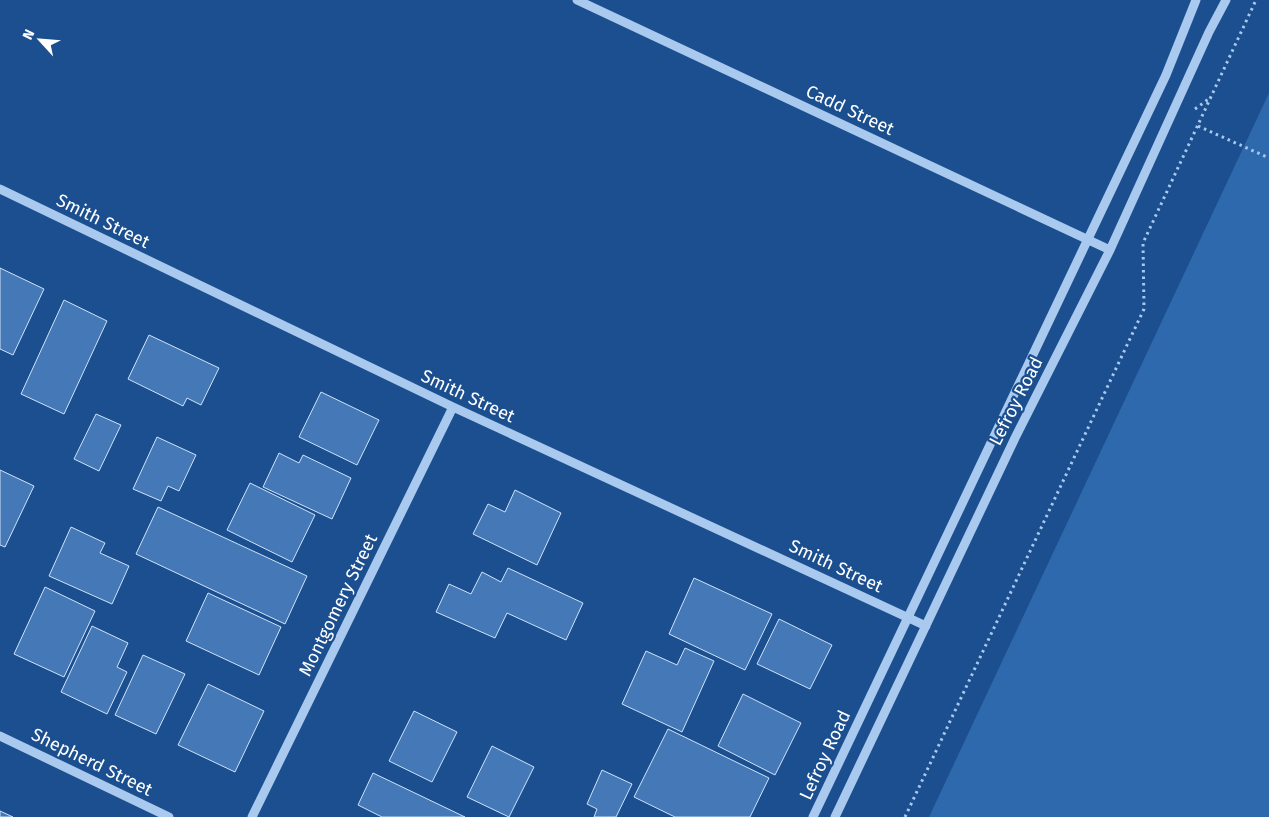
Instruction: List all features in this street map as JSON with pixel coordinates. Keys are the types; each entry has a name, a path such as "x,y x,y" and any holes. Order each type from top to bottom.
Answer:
{"street":[{"name":"Cadd Street","path":"577,0 1110,250"},
{"name":"Lefroy Road","path":"813,817 1166,75 1196,0"},
{"name":"Lefroy Road","path":"835,817 1014,438 1110,250 1209,32 1226,0"},
{"name":"Smith Street","path":"0,189 453,407 926,626"},
{"name":"Montgomery Street","path":"252,817 453,407"},
{"name":"Shepherd Street","path":"0,736 169,817"}],"path":[{"path":"905,817 1144,309 1143,243 1256,0"},
{"path":"1198,126 1269,158"}],"shaded area":[{"path":"1269,93 1269,817 929,817"}],"building":[{"path":"0,268 44,289 13,355 0,349"},
{"path":"64,300 107,321 64,414 21,394"},
{"path":"149,335 219,368 201,405 187,398 183,406 128,379"},
{"path":"321,392 379,420 357,465 299,437"},
{"path":"96,414 121,425 99,471 74,459"},
{"path":"157,437 196,455 179,491 168,486 161,501 133,489"},
{"path":"279,453 299,463 303,455 351,478 332,519 263,487"},
{"path":"0,470 34,486 5,547 0,545"},
{"path":"250,483 315,515 292,562 227,530"},
{"path":"515,490 561,513 537,565 473,534 488,504 505,512"},
{"path":"158,507 307,576 285,624 136,554"},
{"path":"71,527 105,543 100,553 129,566 112,604 49,576"},
{"path":"508,568 583,603 566,640 507,613 495,638 436,612 449,584 471,594 482,572 501,582"},
{"path":"694,578 772,614 745,670 669,634"},
{"path":"45,587 95,611 64,677 14,654"},
{"path":"208,593 281,627 259,675 186,641"},
{"path":"779,619 832,645 810,689 757,664"},
{"path":"92,626 128,643 117,667 127,672 107,714 61,692"},
{"path":"685,648 714,661 682,732 622,704 646,651 677,665"},
{"path":"143,655 185,674 156,734 115,715"},
{"path":"208,684 264,711 235,772 178,745"},
{"path":"743,694 801,723 775,775 718,746"},
{"path":"414,711 457,732 432,782 389,761"},
{"path":"668,729 769,778 750,817 675,817 634,797"},
{"path":"492,746 534,767 509,817 467,797"},
{"path":"602,770 632,784 616,817 594,817 597,809 587,804"},
{"path":"373,773 465,817 382,817 358,805"},
{"path":"0,811 13,817 0,817"}]}
